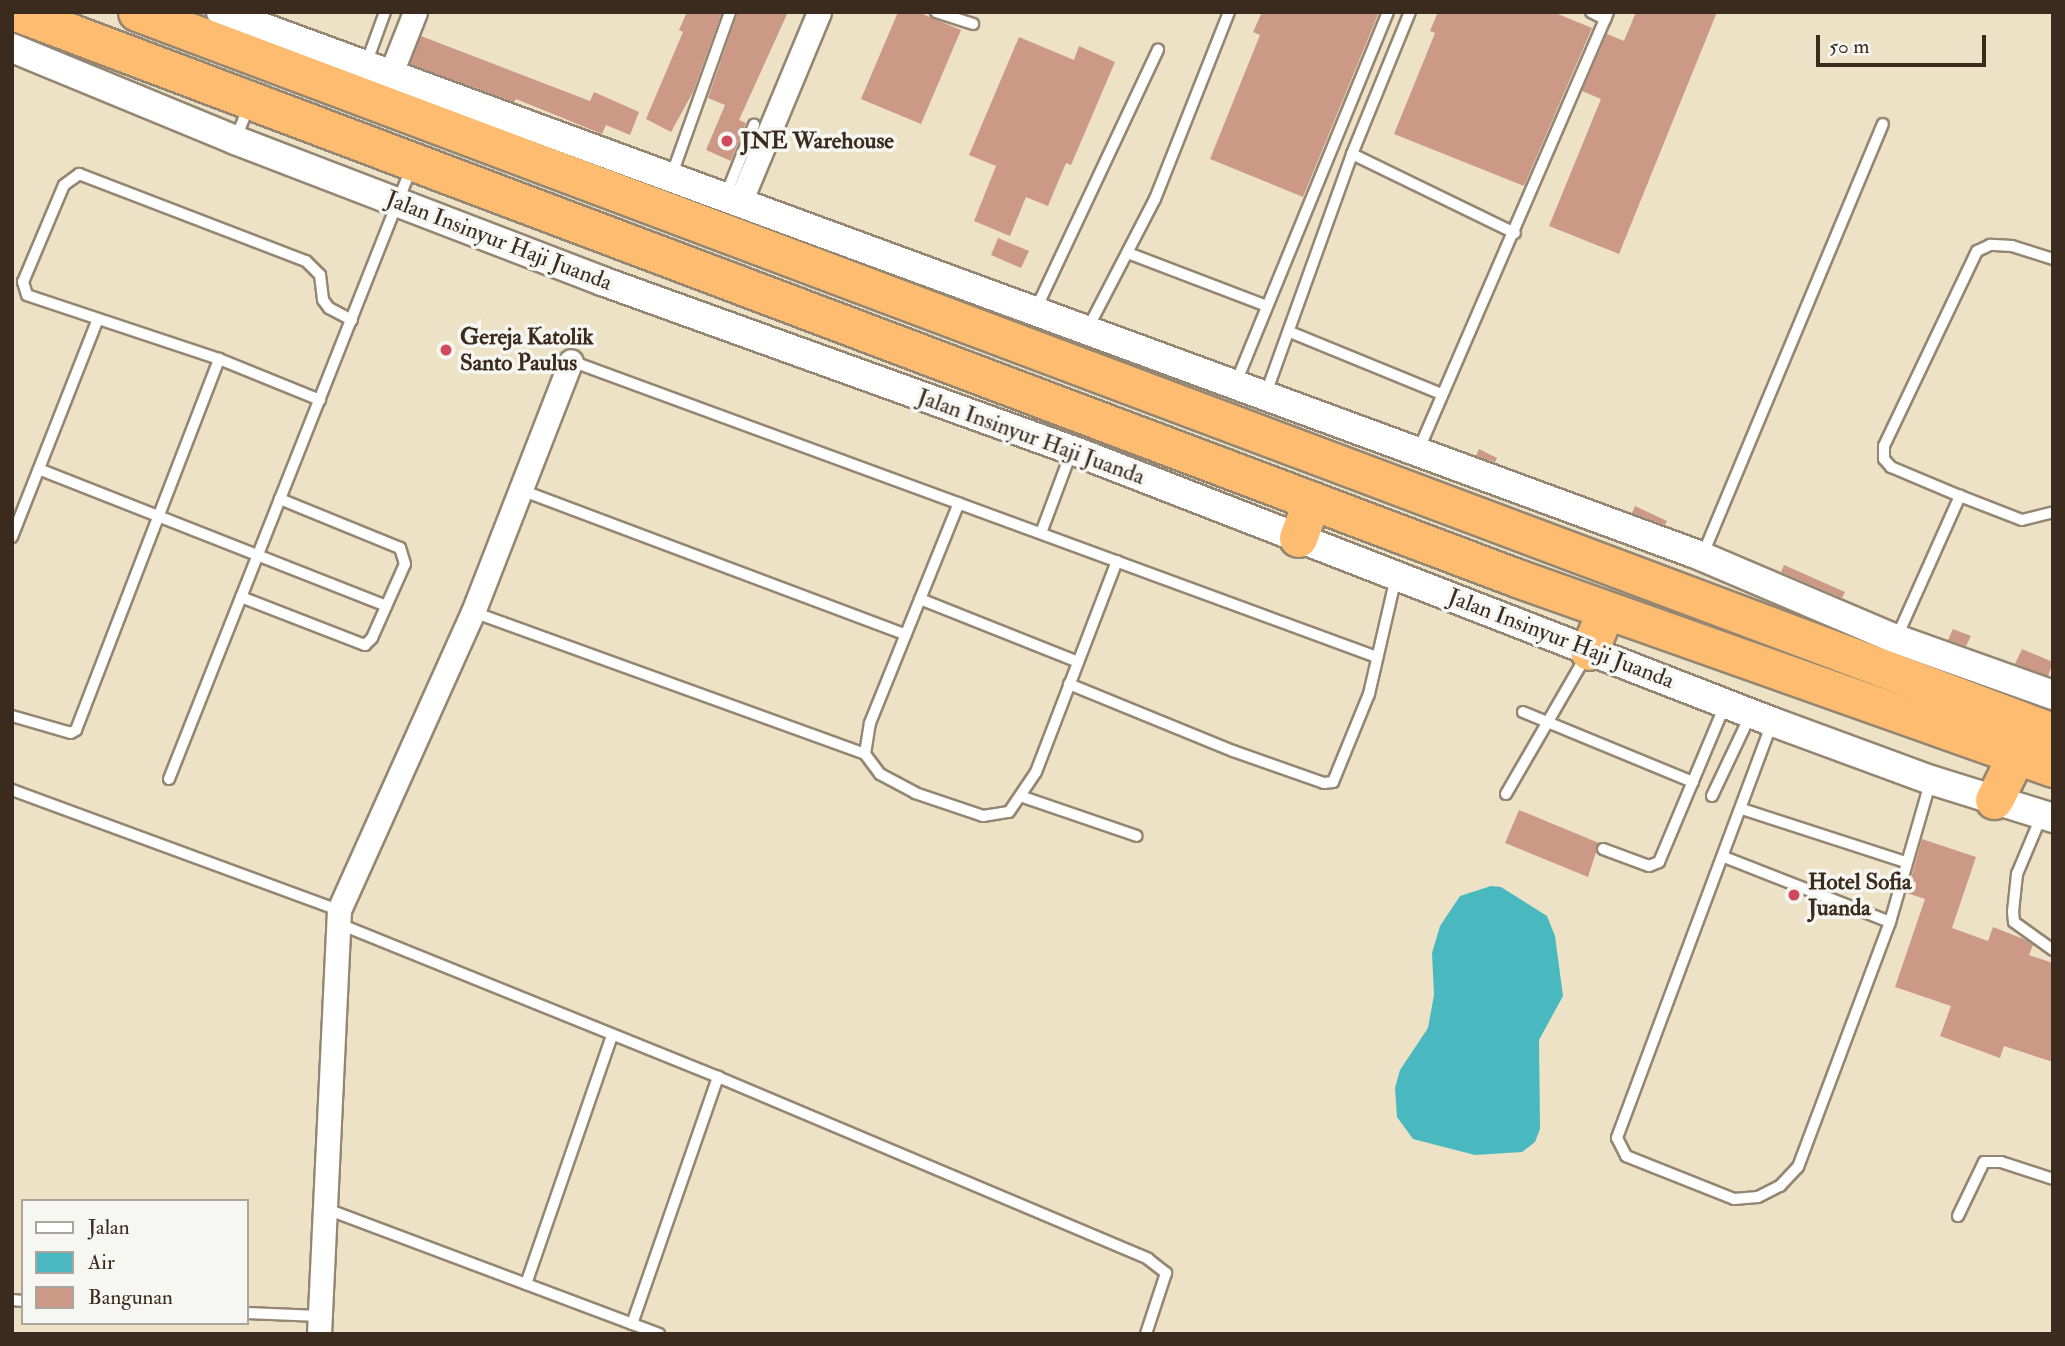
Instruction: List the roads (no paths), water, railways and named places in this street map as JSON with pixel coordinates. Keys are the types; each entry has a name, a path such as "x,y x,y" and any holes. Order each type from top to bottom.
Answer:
{"highway":[{"name":"Jalan Insinyur Haji Juanda","path":"16,12 1606,610 2053,768"},
{"path":"137,12 2053,732"},
{"path":"1298,538 1312,500"},
{"path":"1583,664 1606,610"},
{"path":"1994,800 2016,756"}],"street":[{"path":"221,12 1702,556 1896,639 2053,695"},
{"path":"379,69 415,12"},
{"path":"733,199 819,12"},
{"name":"Jalan Insinyur Haji Juanda","path":"12,48 398,204 1068,461 1298,538 1394,585 1583,664 1929,784 2048,816"},
{"path":"319,1325 338,917 473,612 571,360"}],"lane":[{"path":"379,69 385,12"},
{"path":"671,177 730,12"},
{"path":"936,12 973,24"},
{"path":"1087,330 1156,199 1229,12"},
{"path":"1235,385 1264,305 1388,12"},
{"path":"1265,396 1352,154 1410,12"},
{"path":"1418,452 1441,394 1515,233 1606,15 1591,12"},
{"path":"1035,311 1158,50"},
{"path":"235,140 251,102"},
{"path":"1702,556 1883,124"},
{"path":"733,199 754,125"},
{"path":"1352,154 1515,233"},
{"path":"169,779 413,163"},
{"path":"320,400 219,359 27,295 23,289 64,185 79,174 306,261 320,275 328,308 352,320"},
{"path":"2053,259 2012,246 1990,245 1977,251 1884,446 1884,459 1891,467 1960,496 2022,520 2053,512"},
{"path":"1128,253 1264,305"},
{"path":"13,535 41,470 98,319"},
{"path":"1290,332 1441,394"},
{"path":"12,716 71,733 76,730 219,359"},
{"path":"571,360 1377,657"},
{"path":"1041,533 1068,461"},
{"path":"41,470 386,606"},
{"path":"521,489 906,635"},
{"path":"1896,639 1960,496"},
{"path":"241,597 365,645 405,564 400,548 281,499"},
{"path":"865,754 870,723 959,503"},
{"path":"473,612 865,754 880,774 984,816 1009,811 1023,797 1117,561"},
{"path":"1069,684 1324,783 1334,782 1369,694 1384,616 1394,585"},
{"path":"920,599 1078,662"},
{"path":"1506,794 1523,758 1550,723 1583,664"},
{"path":"1523,712 1693,782"},
{"path":"1603,849 1654,865 1715,730 1750,722"},
{"path":"1712,796 1738,740 1750,722"},
{"path":"1750,722 1742,809 1617,1138 1626,1156 1734,1199 1758,1197 1780,1186 1798,1167 1890,922 1929,784"},
{"path":"12,790 338,917 612,1035 718,1077 1148,1259 1166,1273 1146,1334"},
{"path":"1023,797 1137,836"},
{"path":"1742,809 1905,862"},
{"path":"2048,816 2029,839 2022,856 2014,922 2053,950"},
{"path":"1724,857 1890,922"},
{"path":"526,1284 612,1035"},
{"path":"632,1324 718,1077"},
{"path":"1958,1216 1984,1163 2001,1162 2053,1179"},
{"path":"323,1208 659,1334"},
{"path":"248,1312 319,1325"}],"water":[{"path":"1491,886 1501,887 1547,916 1555,936 1563,996 1539,1040 1540,1129 1535,1142 1522,1152 1475,1155 1413,1139 1397,1117 1395,1088 1400,1070 1428,1028 1434,995 1432,953 1440,926 1460,896"}],"place":[{"name":"JNE Warehouse","path":"727,141"},
{"name":"Gereja Katolik Santo Paulus","path":"446,350"},
{"name":"Hotel Sofia Juanda","path":"1794,895"}]}
